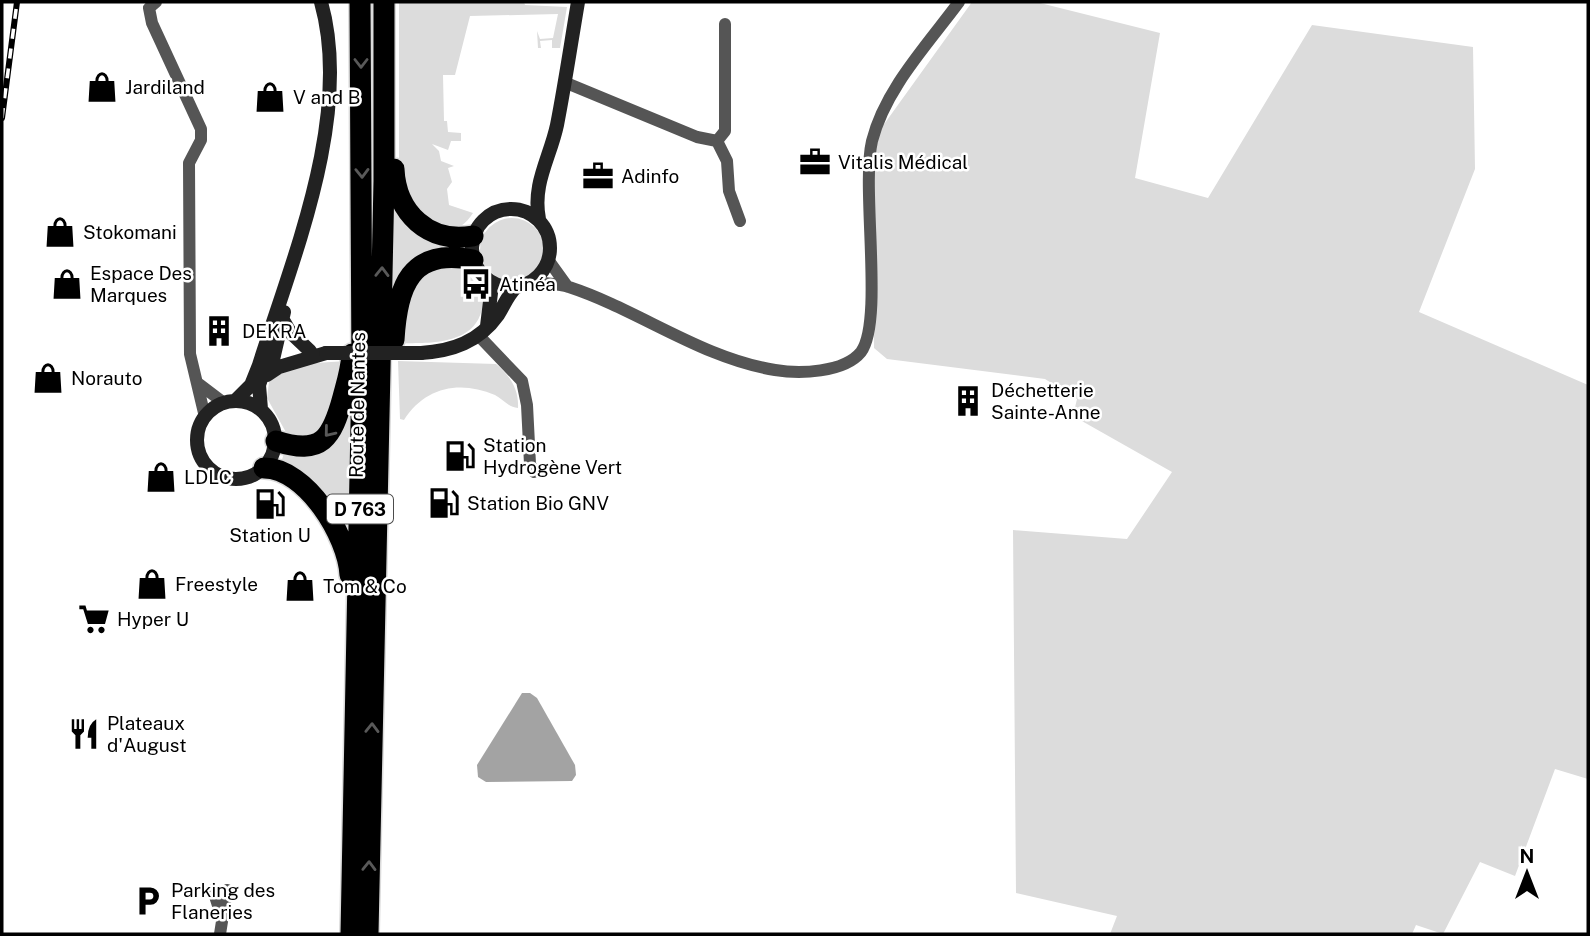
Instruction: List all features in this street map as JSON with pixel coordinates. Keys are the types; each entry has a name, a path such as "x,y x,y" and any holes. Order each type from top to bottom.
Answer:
{"highway":[{"name":"Route de Nantes","path":"351,934 362,323 360,2"},
{"name":"Route de Nantes","path":"368,934 384,2"},
{"path":"384,100 394,120 396,191 408,214 424,228 443,237 473,236"},
{"path":"376,590 388,553 396,305 402,288 425,262 451,256 473,260"},
{"path":"276,441 302,447 312,446 332,431 340,416 351,373 354,337 362,323"},
{"path":"264,468 286,471 299,481 341,536 349,560 349,617 358,646"}],"street":[{"path":"156,2 149,8 152,23 201,129 201,140 189,163 190,354 205,417 197,437 199,456 206,467 230,479 255,475 272,457 276,441 274,427 261,409 259,384 264,370 272,364 275,355 283,320 286,285"},
{"path":"205,417 251,385 286,285 313,190 331,87 331,55 321,2"},
{"path":"532,281 549,261 550,239 539,219 536,204 538,183 556,127 578,2"},
{"path":"259,365 275,355 310,351 442,352 483,331 498,315 506,296 516,287 532,281 567,286 698,346 749,365 778,371 824,369 860,354 866,341 871,315 869,171 872,141 879,120 901,81 958,2"},
{"path":"717,141 725,131 725,24"},
{"path":"564,82 698,137 717,141"},
{"path":"717,141 727,161 729,191 740,221"},
{"path":"534,472 530,464 527,405 522,381 483,331 491,293 488,280 473,260 473,236 489,215 514,208 538,183"},
{"path":"514,208 539,219"},
{"path":"549,261 567,286"},
{"path":"488,280 516,287"},
{"path":"283,320 290,332 310,351"},
{"path":"259,384 279,367 326,353"},
{"path":"199,384 230,402 261,409"},
{"path":"213,890 221,915"},
{"path":"220,934 227,890"}],"shaded area":[{"path":"399,2 524,2 525,5 567,7 560,48 552,48 552,40 540,41 541,48 538,48 537,31 540,39 553,38 558,14 470,16 455,75 443,75 444,121 447,121 448,132 461,133 461,141 451,141 448,150 432,144 439,151 441,161 454,166 448,168 452,182 447,189 449,205 473,213 458,227 450,229 434,224 409,208 399,168"},
{"path":"972,2 1036,2 1160,33 1135,178 1208,198 1312,25 1473,47 1475,169 1419,312 1588,385 1588,779 1555,769 1515,876 1480,862 1443,934 1416,925 1412,934 1110,934 1117,916 1016,893 1013,530 1127,539 1172,472 1073,416 1077,399 1045,379 887,359 874,348 872,141"},
{"path":"394,199 458,251 431,255 389,328"},
{"path":"506,218 518,218 535,227 542,238 542,262 535,273 518,282 506,282 494,277 485,268 480,256 480,244 485,232 494,223"},
{"path":"459,262 483,293 482,310 476,322 456,338 428,343 398,343 418,273"},
{"path":"347,361 344,392 314,441 288,436 267,398 269,382 278,373 315,363"},
{"path":"398,361 496,364 513,383 518,408 482,390 456,388 444,390 422,400 404,420 400,419"},
{"path":"354,415 351,534 342,529 281,463 284,453 346,416"},
{"path":"522,693 530,693 537,698 575,765 576,775 572,781 486,782 478,777 477,765"}],"railway":[{"path":"2,118 17,2"}],"place":[{"name":"Jardiland","path":"102,87"},
{"name":"V and B","path":"270,97"},
{"name":"Vitalis Médical","path":"815,162"},
{"name":"Adinfo","path":"598,176"},
{"name":"Stokomani","path":"60,232"},
{"name":"Espace Des Marques","path":"67,284"},
{"name":"Atinéa","path":"476,284"},
{"name":"DEKRA","path":"219,331"},
{"name":"Norauto","path":"48,378"},
{"name":"Déchetterie Sainte-Anne","path":"968,401"},
{"name":"Station Hydrogène Vert","path":"460,456"},
{"name":"LDLC","path":"161,477"},
{"name":"Station Bio GNV","path":"444,503"},
{"name":"Station U","path":"270,504"},
{"name":"Freestyle","path":"152,584"},
{"name":"Tom & Co","path":"300,586"},
{"name":"Hyper U","path":"94,619"},
{"name":"Plateaux d'August","path":"84,734"},
{"name":"Parking des Flaneries","path":"148,901"}]}
